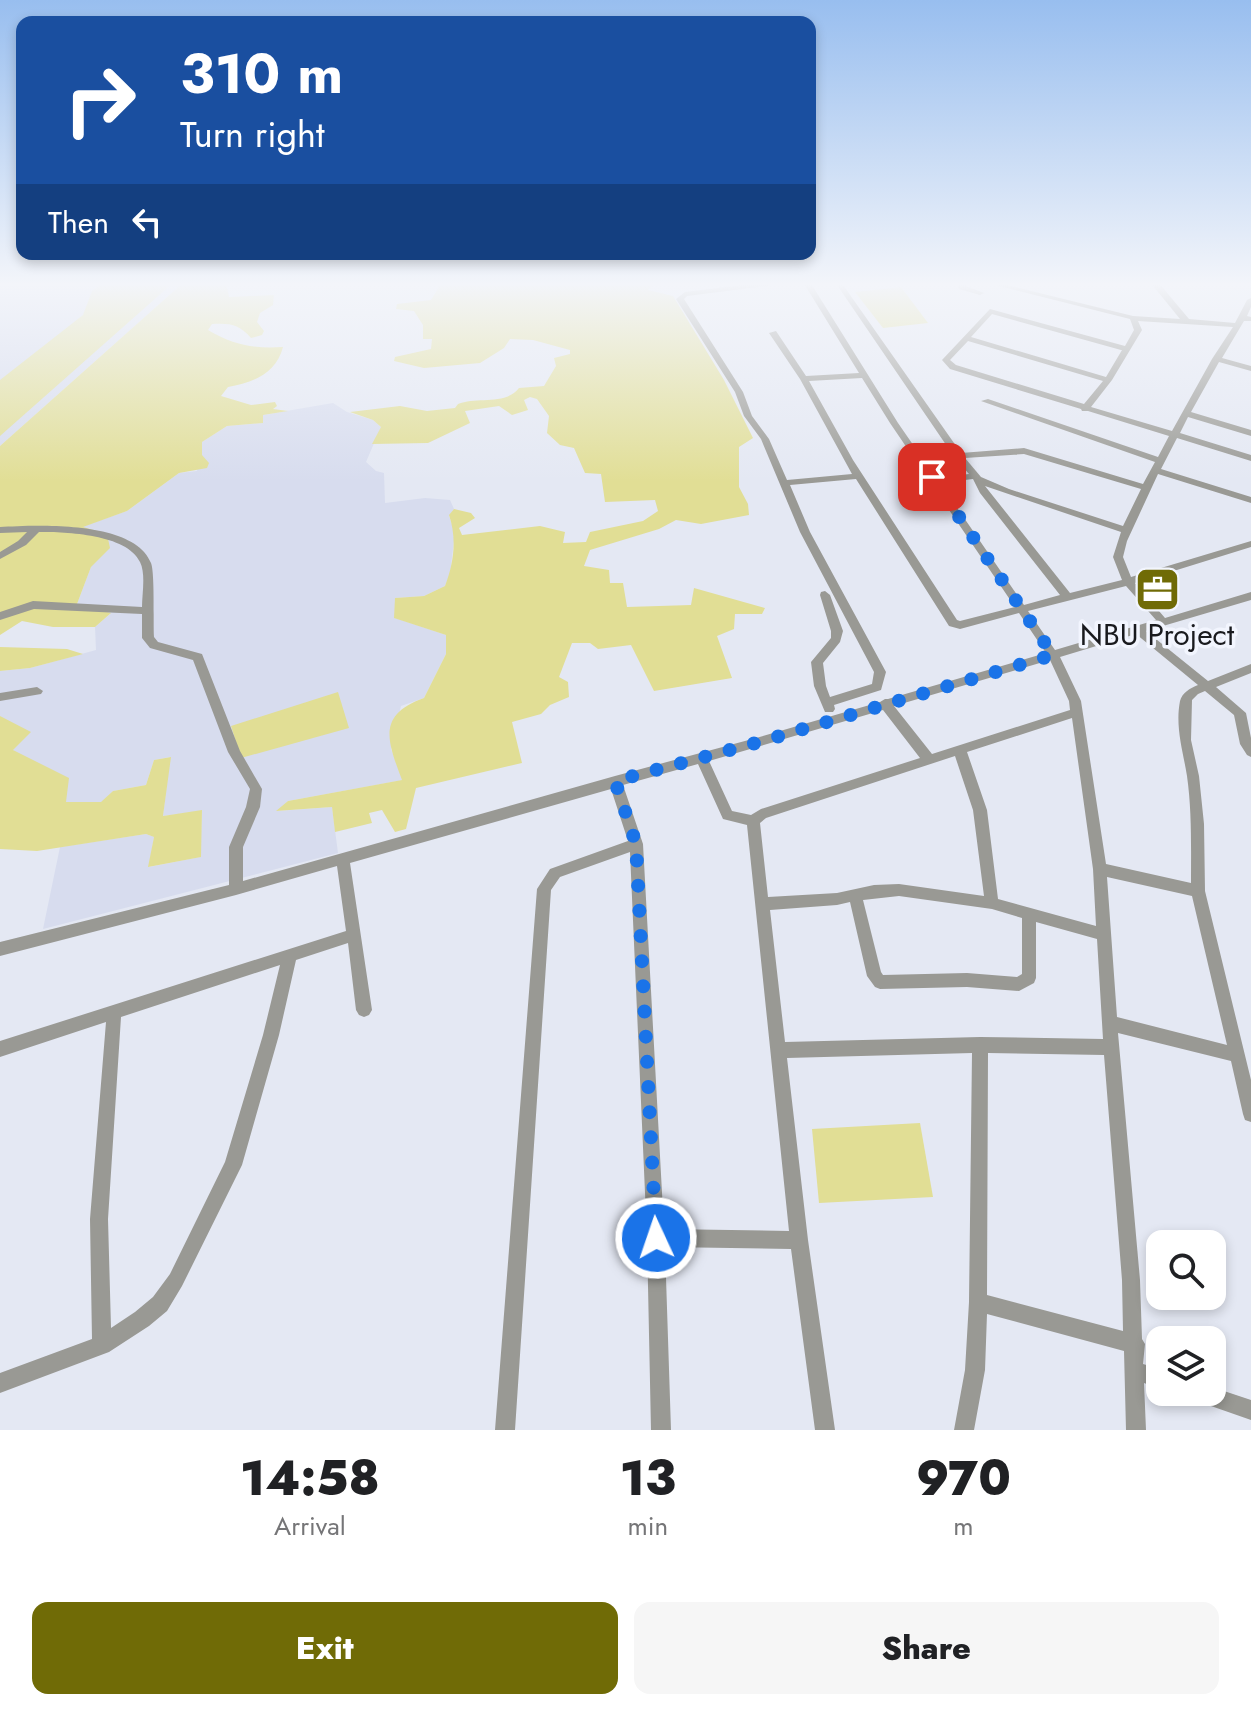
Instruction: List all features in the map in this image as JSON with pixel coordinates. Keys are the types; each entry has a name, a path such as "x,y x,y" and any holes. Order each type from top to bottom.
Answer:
{"street":[{"path":"712,349 739,392 748,416 765,439 805,532 880,672 877,687 827,703"},
{"path":"784,349 858,476 953,623 960,625 1130,581 1251,544"},
{"path":"848,349 1053,655 1075,701 1100,869 1135,1344 1136,1430"},
{"path":"884,349 958,456 977,477 983,491 1067,597"},
{"path":"957,349 948,358 949,364 1085,409 1251,458"},
{"path":"1003,349 1108,380"},
{"path":"1085,409 1108,380 1124,349"},
{"path":"1163,622 1130,581 1118,559 1126,530 1147,488 1224,349"},
{"path":"1216,359 1251,369"},
{"path":"804,379 865,375"},
{"path":"985,401 1251,500"},
{"path":"1187,414 1251,433"},
{"path":"958,456 1024,451 1147,488"},
{"path":"784,483 858,476"},
{"path":"934,481 977,477 1034,502 1126,530"},
{"path":"0,556 22,543 36,529"},
{"path":"0,530 85,531 129,545 143,554 147,564 147,635 154,645 198,657 234,752 254,783 253,807 236,847 236,889"},
{"path":"825,595 837,631 836,639 817,662 832,719"},
{"path":"0,949 236,889 701,758 1251,596"},
{"path":"0,629 3,616 33,605 148,611"},
{"path":"1139,631 1240,713 1246,744 1251,752"},
{"path":"1251,668 1194,691 1186,699 1185,740 1193,776 1198,891 1251,1114"},
{"path":"0,697 37,691"},
{"path":"885,703 930,761"},
{"path":"753,821 761,814 1077,712"},
{"path":"960,751 980,810 992,903"},
{"path":"701,758 728,815 753,821"},
{"path":"615,781 636,844 656,1238 661,1430"},
{"path":"753,821 799,1240 825,1430"},
{"path":"505,1430 544,889 555,873 636,844"},
{"path":"343,858 364,1010"},
{"path":"1100,869 1198,891"},
{"path":"763,904 899,890 992,903 1103,934"},
{"path":"855,895 874,976 880,982 1026,981 1029,978 1029,914"},
{"path":"0,1049 353,935"},
{"path":"0,1383 102,1345 160,1304 176,1280 233,1165 271,1035 290,956"},
{"path":"102,1345 99,1219 114,1012"},
{"path":"1109,1023 1237,1055"},
{"path":"780,1050 980,1045 1111,1047"},
{"path":"964,1430 975,1370 978,1302 980,1045"},
{"path":"656,1238 799,1240"},
{"path":"978,1302 1135,1344"},
{"path":"1136,1371 1146,1374"},
{"path":"1226,1402 1251,1410"}],"shaded area":[{"path":"0,349 109,349 0,446"},
{"path":"40,349 99,349 0,436 0,380"},
{"path":"109,349 282,349 275,364 262,376 228,387 221,396 251,405 275,402 277,406 273,409 288,411 263,415 263,423 227,426 202,442 202,455 209,463 207,468 179,473 127,511 83,527 107,534 110,548 91,567 77,604 111,613 95,627 53,627 22,621 0,635 0,446"},
{"path":"431,349 503,349 480,363 424,368 394,361 395,357"},
{"path":"565,349 705,349 753,438 739,447 739,487 748,504 749,515 701,524 676,520 659,529 590,550 584,566 609,570 610,583 623,583 627,607 691,605 694,588 765,608 762,614 735,614 734,629 717,636 732,678 654,691 631,645 598,649 590,643 572,643 559,677 568,682 569,697 550,705 541,714 512,722 522,763 416,788 406,829 395,832 382,810 369,813 372,823 335,832 332,807 276,811 288,801 402,780 392,753 392,721 399,712 424,698 446,654 446,635 394,618 395,598 424,596 445,586 453,550 449,515 454,509 471,513 475,518 459,528 462,535 540,526 565,532 563,543 586,542 590,532 643,521 658,511 655,500 605,502 601,474 585,473 574,448 560,445 547,433 549,416 537,399 530,397 524,400 528,410 512,415 499,406 465,411 470,423 428,443 372,444 381,427 373,420 350,412 400,406 427,411 455,408 466,402 499,399 519,388 544,386 556,366 554,358 570,354 570,350"},
{"path":"333,403 347,412 373,420 381,427 366,462 376,471 384,473 385,503 425,498 450,500 454,509 449,516 455,533 450,574 445,586 424,596 395,598 395,618 446,635 446,654 424,698 401,706 391,749 403,780 288,801 278,811 332,807 338,853 43,929 60,847 146,834 154,837 149,867 200,857 202,811 163,816 170,757 154,760 146,785 113,791 102,802 66,802 13,750 0,716 0,671 30,668 96,650 95,627 110,614 77,604 91,567 81,527 127,511 179,473 197,471 202,442 227,426 263,423 263,415"},
{"path":"0,647 67,649 83,654 30,668 0,671"},
{"path":"338,692 349,728 241,758 231,726"},
{"path":"0,716 31,732 13,750 69,778 66,802 101,802 113,791 146,785 154,760 171,757 163,816 202,810 201,857 148,867 154,837 146,834 37,851 0,849"},
{"path":"920,1123 933,1197 819,1203 812,1129"}],"place":[{"name":"NBU Project","path":"1157,589"}],"route":[{"path":"656,1238 636,844 615,781 756,743 1053,655 932,477"}]}
